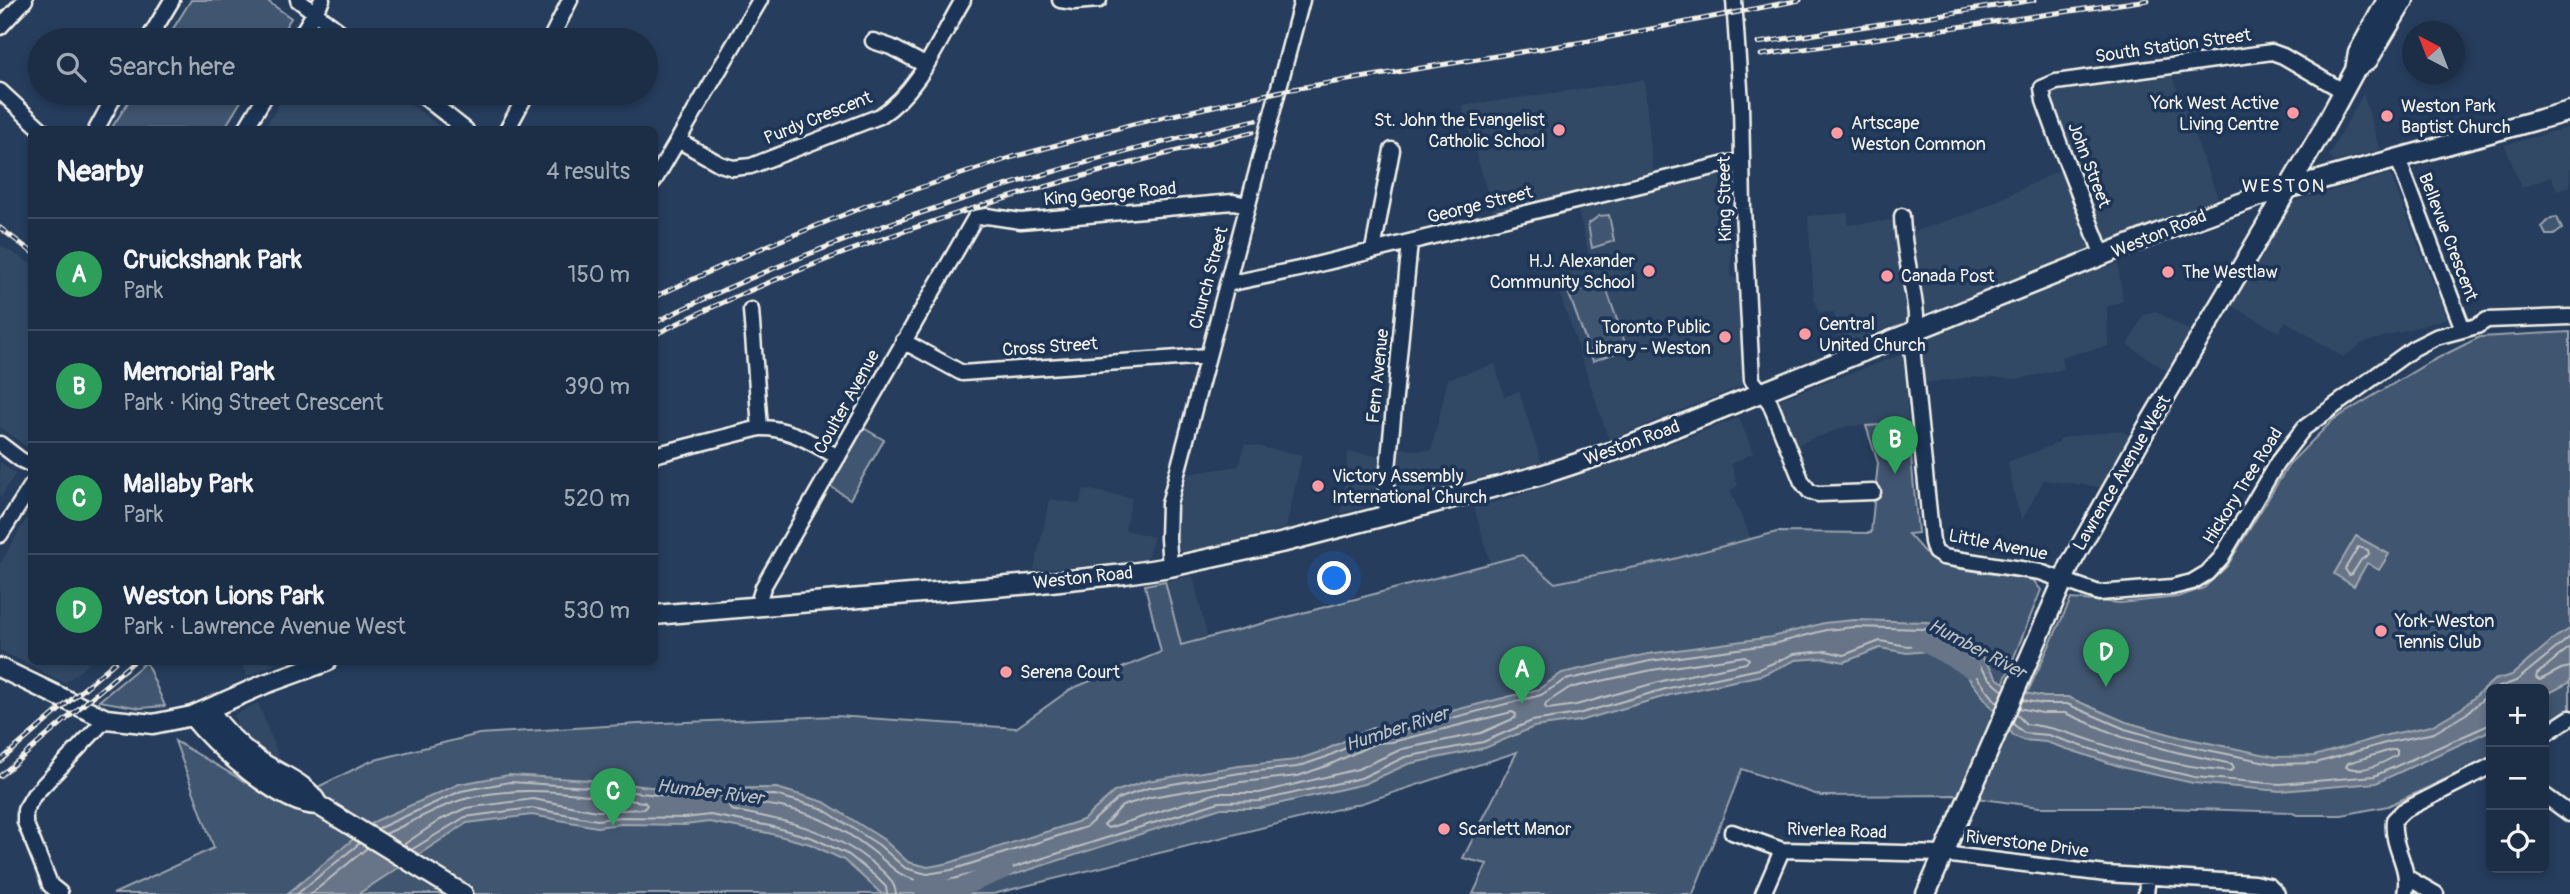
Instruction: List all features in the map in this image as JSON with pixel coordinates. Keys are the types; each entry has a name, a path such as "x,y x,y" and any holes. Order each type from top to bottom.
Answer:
{"main road":[{"name":"Lawrence Avenue West","path":"2355,70 2357,53 2387,0"},
{"name":"Lawrence Avenue West","path":"1926,894 2063,580 2145,430 2355,70 2368,60 2404,0"},
{"name":"Weston Road","path":"658,615 1032,584 1170,567 1286,542 1527,479 1588,461 2218,210 2570,111"},
{"path":"0,668 106,719 153,724 200,713 319,665"},
{"path":"200,713 266,766 313,794 324,809 463,894"}],"street":[{"path":"0,27 25,0"},
{"path":"155,28 172,0"},
{"path":"298,0 318,6 339,28"},
{"path":"658,174 760,0"},
{"name":"Purdy Crescent","path":"678,140 719,164 733,168 751,166 880,116 911,90 963,0"},
{"path":"1060,0 1099,0"},
{"name":"Church Street","path":"1170,567 1169,504 1302,0"},
{"name":"King Street","path":"1734,0 1741,103 1752,380 1770,403 1802,482 1811,492 1818,495 1873,492"},
{"path":"556,28 569,1"},
{"path":"305,28 318,6"},
{"path":"873,41 925,65"},
{"name":"South Station Street","path":"2042,88 2056,82 2272,52 2284,56 2343,91"},
{"name":"John Street","path":"2042,88 2057,136 2103,256"},
{"path":"0,91 38,126"},
{"path":"98,126 110,105"},
{"path":"247,126 260,105"},
{"path":"434,105 461,126"},
{"path":"509,126 521,105"},
{"path":"1373,250 1392,150"},
{"name":"Bellevue Crescent","path":"2398,159 2470,327"},
{"name":"George Street","path":"1227,284 1742,160"},
{"name":"King George Road","path":"975,218 988,215 1021,221 1233,202 1248,205"},
{"path":"1902,216 1902,234 1916,315 1912,334"},
{"name":"Coulter Avenue","path":"757,607 763,587 975,218"},
{"name":"Fern Avenue","path":"1386,514 1390,444 1410,242"},
{"path":"751,310 760,428"},
{"name":"Hickory Tree Road","path":"2063,580 2090,590 2111,593 2172,587 2199,579 2221,558 2277,463 2304,428 2405,353 2436,337 2470,327 2495,328 2570,320"},
{"name":"Little Avenue","path":"1912,334 1935,552 1943,557 2040,572 2063,580"},
{"name":"Cross Street","path":"903,341 962,373 1208,356"},
{"path":"658,455 760,428 773,428 788,432 838,457"},
{"path":"0,444 28,463"},
{"path":"0,535 28,491"},
{"path":"2549,732 2570,718"},
{"path":"60,893 50,885 25,822 25,810 34,796 106,719"},
{"path":"2405,894 2408,878 2393,832 2394,820 2403,811 2486,769"},
{"path":"2549,799 2570,814"},
{"name":"Riverlea Road","path":"1732,832 1782,850 1943,854"},
{"path":"1763,894 1782,850"},
{"name":"Riverstone Drive","path":"1943,854 2106,874 2254,883 2269,886 2277,894"},
{"path":"2146,894 2148,877"},
{"path":"2408,878 2436,894"}],"shaded area":[{"path":"191,0 266,0 291,18 285,28 174,28"},
{"path":"2172,76 2218,198 2108,241 2102,236 2050,96 2057,90"},
{"name":"St. John the Evangelist Catholic School","path":"1644,80 1653,172 1493,211 1462,106"},
{"path":"2363,94 2380,150 2335,162 2329,155"},
{"path":"126,105 239,105 226,126 113,126"},
{"path":"279,105 412,105 439,126 266,126"},
{"path":"2570,127 2570,186 2557,190 2551,177 2521,188 2505,145"},
{"path":"2060,170 2090,247 2040,270 1840,346 1834,312 1819,313 1814,298 1808,216 1848,213 1848,225 1892,220 1913,232 1974,212"},
{"name":"H.J. Alexander Community School","path":"1725,174 1730,178 1731,277 1740,279 1743,385 1609,440 1557,285 1569,280 1567,264 1590,258 1578,211"},
{"path":"2390,174 2447,318 2363,343 2343,357 2285,321 2279,332 2232,306 2293,202"},
{"path":"1609,215 1614,241 1592,248 1588,224 1599,216"},
{"path":"2557,217 2562,229 2554,235 2546,235 2542,227 2551,218"},
{"path":"0,245 28,262 28,447 0,427"},
{"path":"2118,264 2123,301 2107,307 2108,346 2061,357 2063,369 2018,379 1971,377 1923,383 1917,340 2026,293"},
{"path":"1604,282 1627,349 1593,361 1569,294"},
{"path":"2155,311 2190,331 2167,371 2128,345 2143,316"},
{"path":"2570,332 2570,711 2549,724 2549,684 2486,684 2486,760 2388,806 2342,815 2297,815 2290,812 2136,807 2039,807 1956,795 1821,796 1742,769 1693,894 1473,894 1487,864 1463,858 1517,752 1362,803 993,894 113,894 214,848 175,741 283,804 371,761 479,734 836,716 1016,728 1071,689 1161,652 1145,585 1165,581 1181,645 1522,555 1555,583 1666,561 1777,532 1871,533 1878,463 1866,426 1908,423 1918,533 1908,534 1925,553 1954,568 2033,580 2041,590 1993,709 2010,730 2071,599 2120,603 2178,597 2204,588 2227,566 2290,463 2333,420 2428,363 2480,337"},
{"path":"1903,354 1908,423 1847,426 1794,446 1775,401"},
{"path":"1495,364 1504,397 1519,391 1541,462 1406,497 1394,488 1398,448 1431,451 1448,379"},
{"path":"1739,418 1753,453 1731,464 1738,486 1730,490 1751,538 1666,561 1554,583 1522,555 1490,562 1474,507 1504,500 1631,458"},
{"path":"862,427 884,440 850,499 830,486"},
{"path":"2118,430 2130,435 2100,487 2044,480 2022,520 2008,462 2058,443 2061,438"},
{"path":"1245,444 1302,455 1286,528 1196,553 1179,550 1173,521 1188,474 1239,466"},
{"path":"1348,452 1381,456 1375,504 1341,513"},
{"path":"0,462 15,474 0,499"},
{"path":"1084,489 1132,498 1125,530 1154,537 1146,561 1034,570 1050,499 1079,504"},
{"path":"28,516 28,664 0,650 0,564"},
{"path":"1193,576 1207,636 1180,645 1165,581"},
{"path":"30,665 87,665 65,683"},
{"path":"142,665 147,665 165,706 140,708 99,701"},
{"path":"242,665 274,665 247,676"},
{"path":"258,703 282,765 261,752 238,729 234,715"}],"water":[{"path":"2356,536 2389,554 2379,570 2367,563 2354,586 2334,574"},
{"path":"1854,620 1928,622 1982,657 1998,679 2017,691 2044,697 2068,697 2126,722 2180,737 2276,757 2314,756 2387,735 2431,726 2462,708 2486,687 2486,732 2376,783 2280,791 2193,783 2125,768 2046,742 2023,740 2014,736 1949,653 1940,650 1907,653 1880,648 1844,662 1825,658 1796,660 1762,675 1670,695 1579,721 1534,727 1485,748 1408,764 1364,784 1260,808 1221,808 1007,877 978,880 923,894 882,894 844,860 810,844 768,833 709,822 597,827 532,815 467,823 358,894 287,894 375,821 459,784 509,775 590,780 668,789 777,788 824,802 883,839 908,862 928,867 949,863 1083,820 1114,792 1147,781 1296,760 1323,751 1372,728 1388,727 1539,689 1562,673 1648,654 1772,637 1824,623"},
{"path":"2570,629 2570,682 2549,693 2549,684 2489,684 2512,675 2556,637"}],"waterway":[{"name":"Humber River","path":"1919,640 1971,669"},
{"name":"Humber River","path":"921,887 957,889 1004,870"}],"railway":[{"path":"658,295 764,247 868,205 1013,157 1133,124 1286,90 1589,41 1800,0"},
{"path":"1758,43 2034,0"},
{"path":"1761,55 2148,0"},
{"path":"658,321 726,289 874,229 1102,158 1256,120"},
{"path":"658,333 799,270 873,242 1023,193 1253,132"},
{"path":"0,228 28,249"},
{"path":"0,761 112,665"},
{"path":"0,776 130,665"}],"place":[{"name":"York West Active Living Centre","path":"2293,113"},
{"name":"Weston Park Baptist Church","path":"2387,116"},
{"name":"St. John the Evangelist Catholic School","path":"1559,130"},
{"name":"Artscape Weston Common","path":"1837,133"},
{"name":"H.J. Alexander Community School","path":"1649,271"},
{"name":"The Westlaw","path":"2168,272"},
{"name":"Canada Post","path":"1887,276"},
{"name":"Central United Church","path":"1805,334"},
{"name":"Toronto Public Library - Weston","path":"1725,337"},
{"name":"Memorial Park","path":"1895,474"},
{"name":"Victory Assembly International Church","path":"1318,486"},
{"name":"York-Weston Tennis Club","path":"2381,631"},
{"name":"Serena Court","path":"1006,672"},
{"name":"Weston Lions Park","path":"2106,687"},
{"name":"Cruickshank Park","path":"1522,704"},
{"name":"Mallaby Park","path":"613,826"},
{"name":"Scarlett Manor","path":"1444,829"}],"district":[{"name":"WESTON","path":"2284,186"}]}
